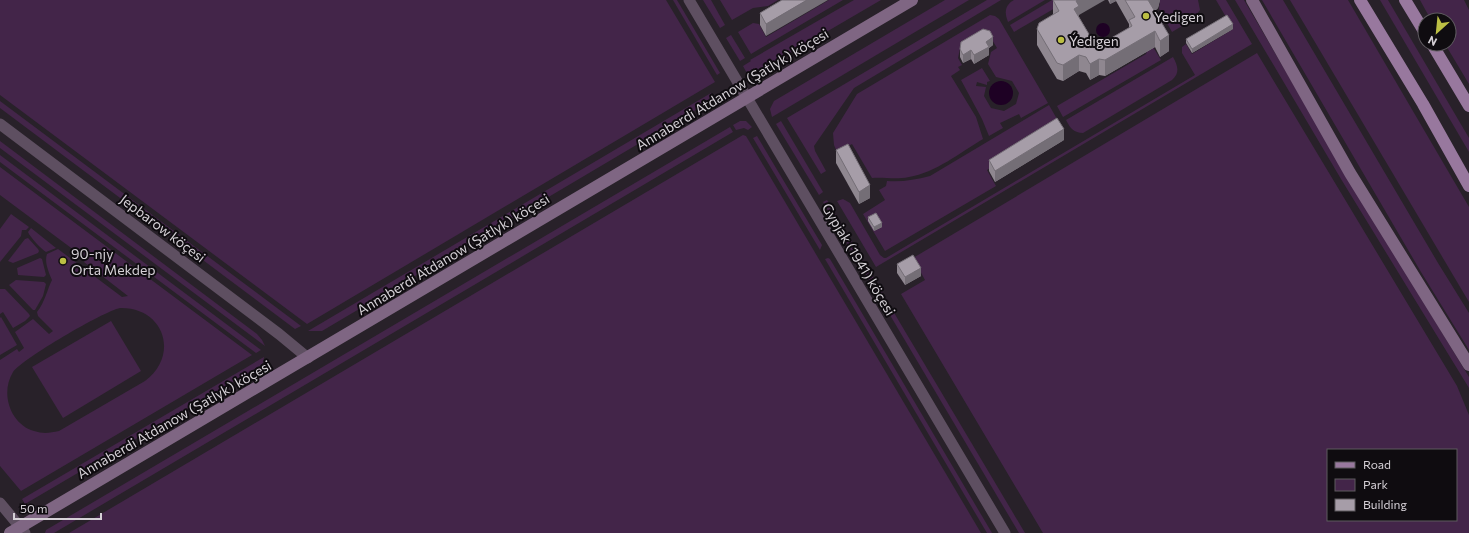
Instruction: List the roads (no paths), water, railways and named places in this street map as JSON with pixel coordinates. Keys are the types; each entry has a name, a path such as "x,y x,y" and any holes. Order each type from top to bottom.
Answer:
{"main road":[{"path":"1360,0 1423,104 1469,186"},
{"path":"1405,0 1417,20"},
{"path":"1437,52 1469,106"}],"street":[{"name":"Gypjak (1941) köçesi","path":"689,0 1005,533"},
{"name":"Annaberdi Atdanow (Şatlyk) köçesi","path":"18,531 912,0"},
{"path":"1252,0 1350,173 1469,365"},
{"name":"Jepbarow köçesi","path":"0,124 308,358"},
{"path":"0,503 18,531"}],"place":[{"name":"Yedigen","path":"1146,16"},
{"name":"Ýedigen","path":"1061,40"},
{"name":"90-njy Orta Mekdep","path":"63,261"}]}
